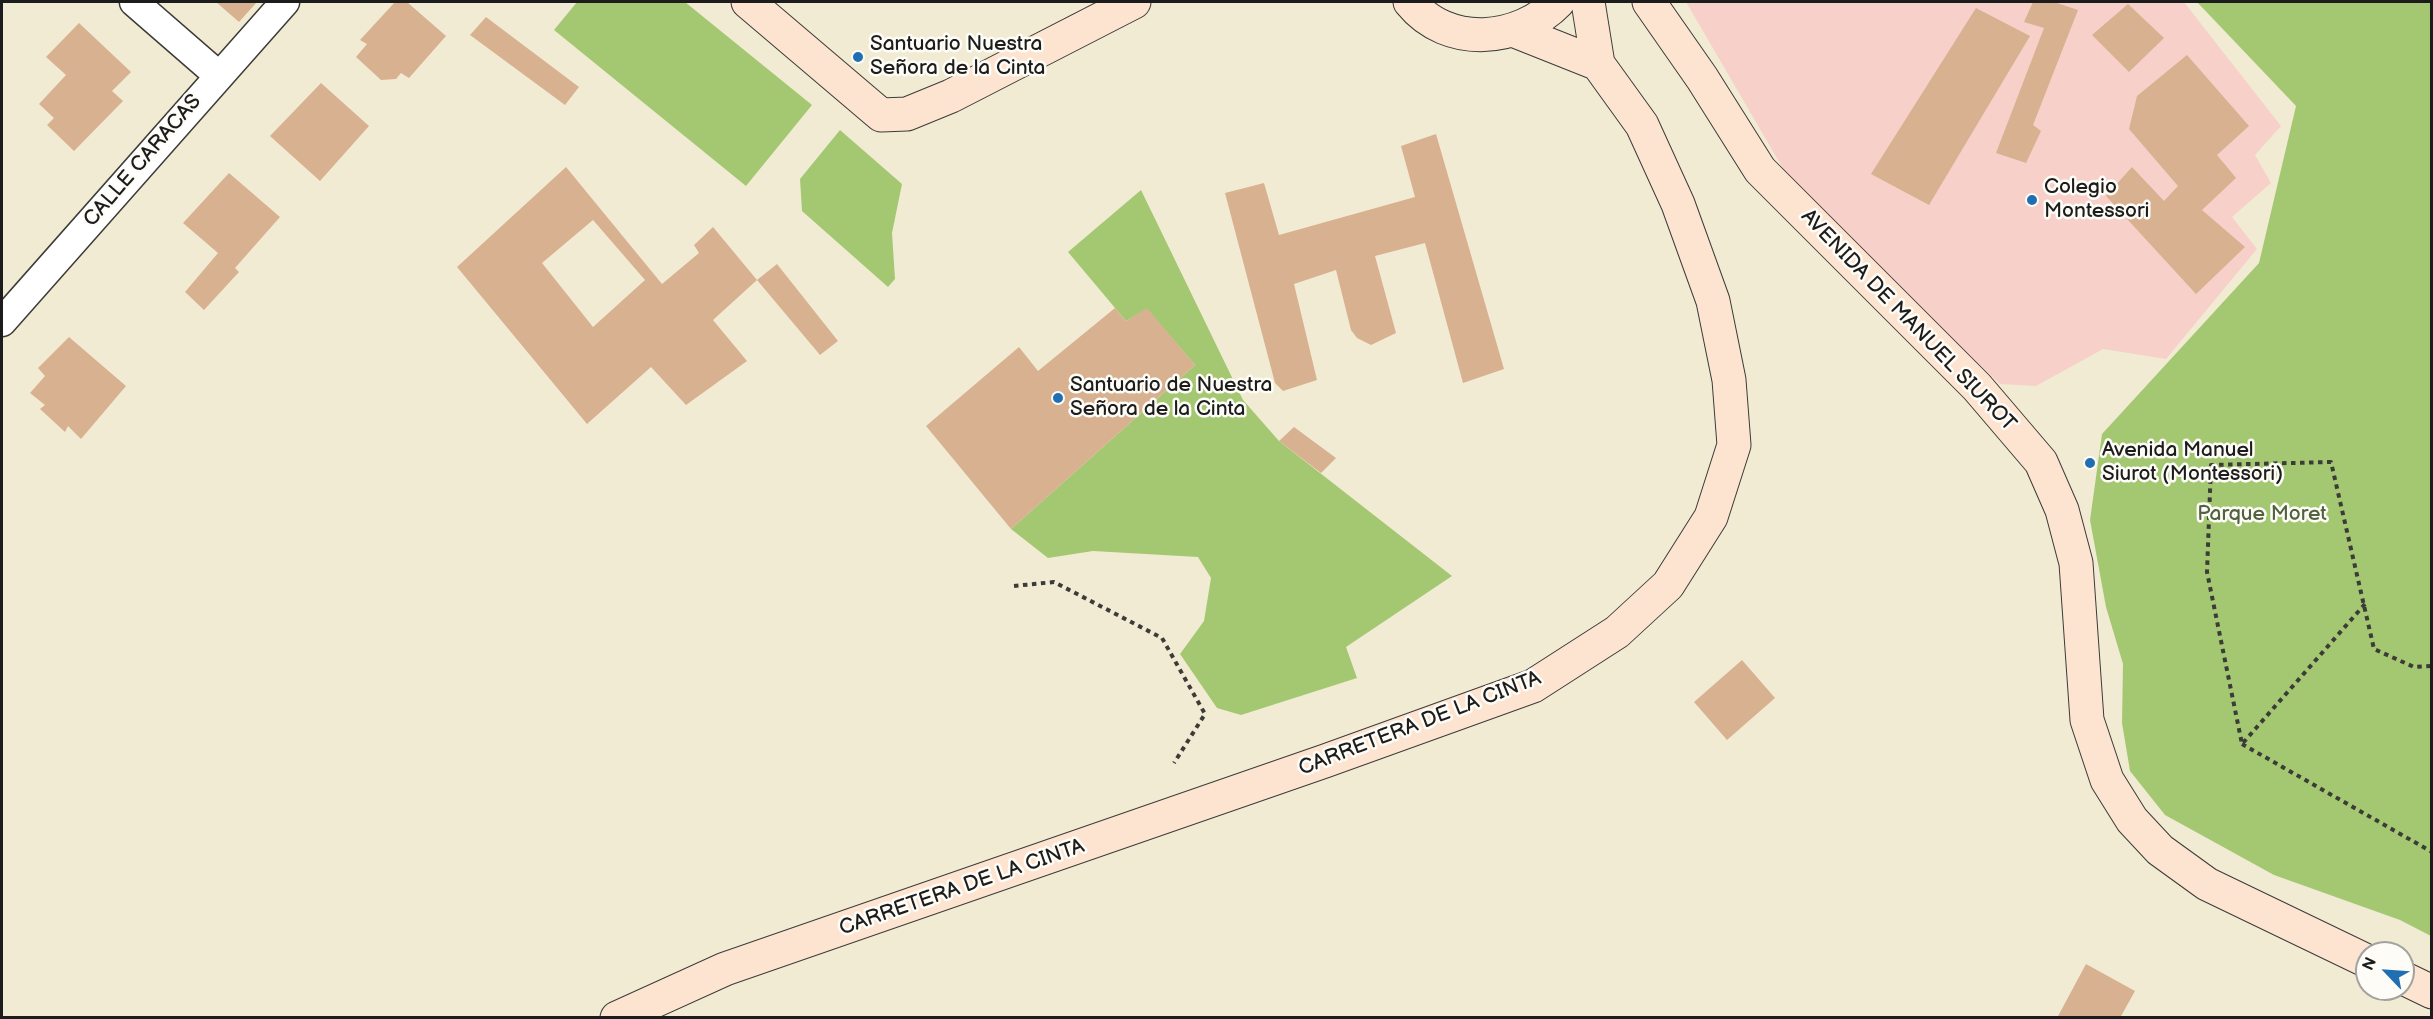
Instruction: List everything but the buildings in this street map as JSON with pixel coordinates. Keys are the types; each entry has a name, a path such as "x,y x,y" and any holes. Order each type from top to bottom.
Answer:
{"main road":[{"path":"748,2 881,115 907,114 951,96 1134,2"},
{"path":"1410,2 1416,9 1443,27 1478,36 1515,31 1544,16 1558,2"},
{"name":"CARRETERA DE LA CINTA","path":"617,1017 725,969 1279,777 1533,686 1617,632 1668,585 1711,517 1734,445 1729,380 1713,301 1678,204 1642,125 1598,64 1587,2"},
{"name":"AVENIDA DE MANUEL SIUROT","path":"1649,2 1702,78 1760,170 1977,387 2041,462 2062,510 2076,563 2087,720 2107,780 2132,820 2160,850 2207,884 2355,955"},
{"path":"1515,31 1598,64"},
{"path":"2415,984 2432,992"}],"street":[{"path":"134,2 218,75"},
{"name":"CALLE CARACAS","path":"2,322 218,75 285,2"}],"path":[{"path":"2432,666 2414,667 2374,649 2331,462 2211,465 2207,572 2242,744 2432,852"},
{"path":"1014,586 1054,582 1162,638 1205,714 1174,763"},
{"path":"2242,744 2365,604"}],"shaded area":[{"name":"Colegio Montessori","path":"1686,2 2184,2 2281,126 2255,155 2271,183 2232,217 2257,249 2166,359 2103,349 2036,386 2000,384 1878,268 1785,172"}],"green space":[{"path":"577,2 685,2 812,105 746,186 554,30"},
{"name":"Parque Moret","path":"2197,2 2431,2 2431,936 2400,920 2274,875 2165,815 2130,771 2122,723 2123,664 2106,607 2090,520 2102,434 2259,263 2296,106"},
{"path":"840,130 902,184 892,233 895,279 888,287 802,211 800,179"},
{"path":"1141,190 1243,400 1279,441 1452,576 1346,647 1357,678 1241,715 1217,708 1180,654 1204,621 1211,578 1198,557 1093,551 1048,558 1011,529 1195,365 1147,309 1126,321 1068,252"}],"place":[{"name":"Santuario Nuestra Señora de la Cinta","path":"858,57"},
{"name":"Colegio Montessori","path":"2032,200"},
{"name":"Santuario de Nuestra Señora de la Cinta","path":"1058,398"},
{"name":"Avenida Manuel Siurot (Montessori)","path":"2090,463"}]}
